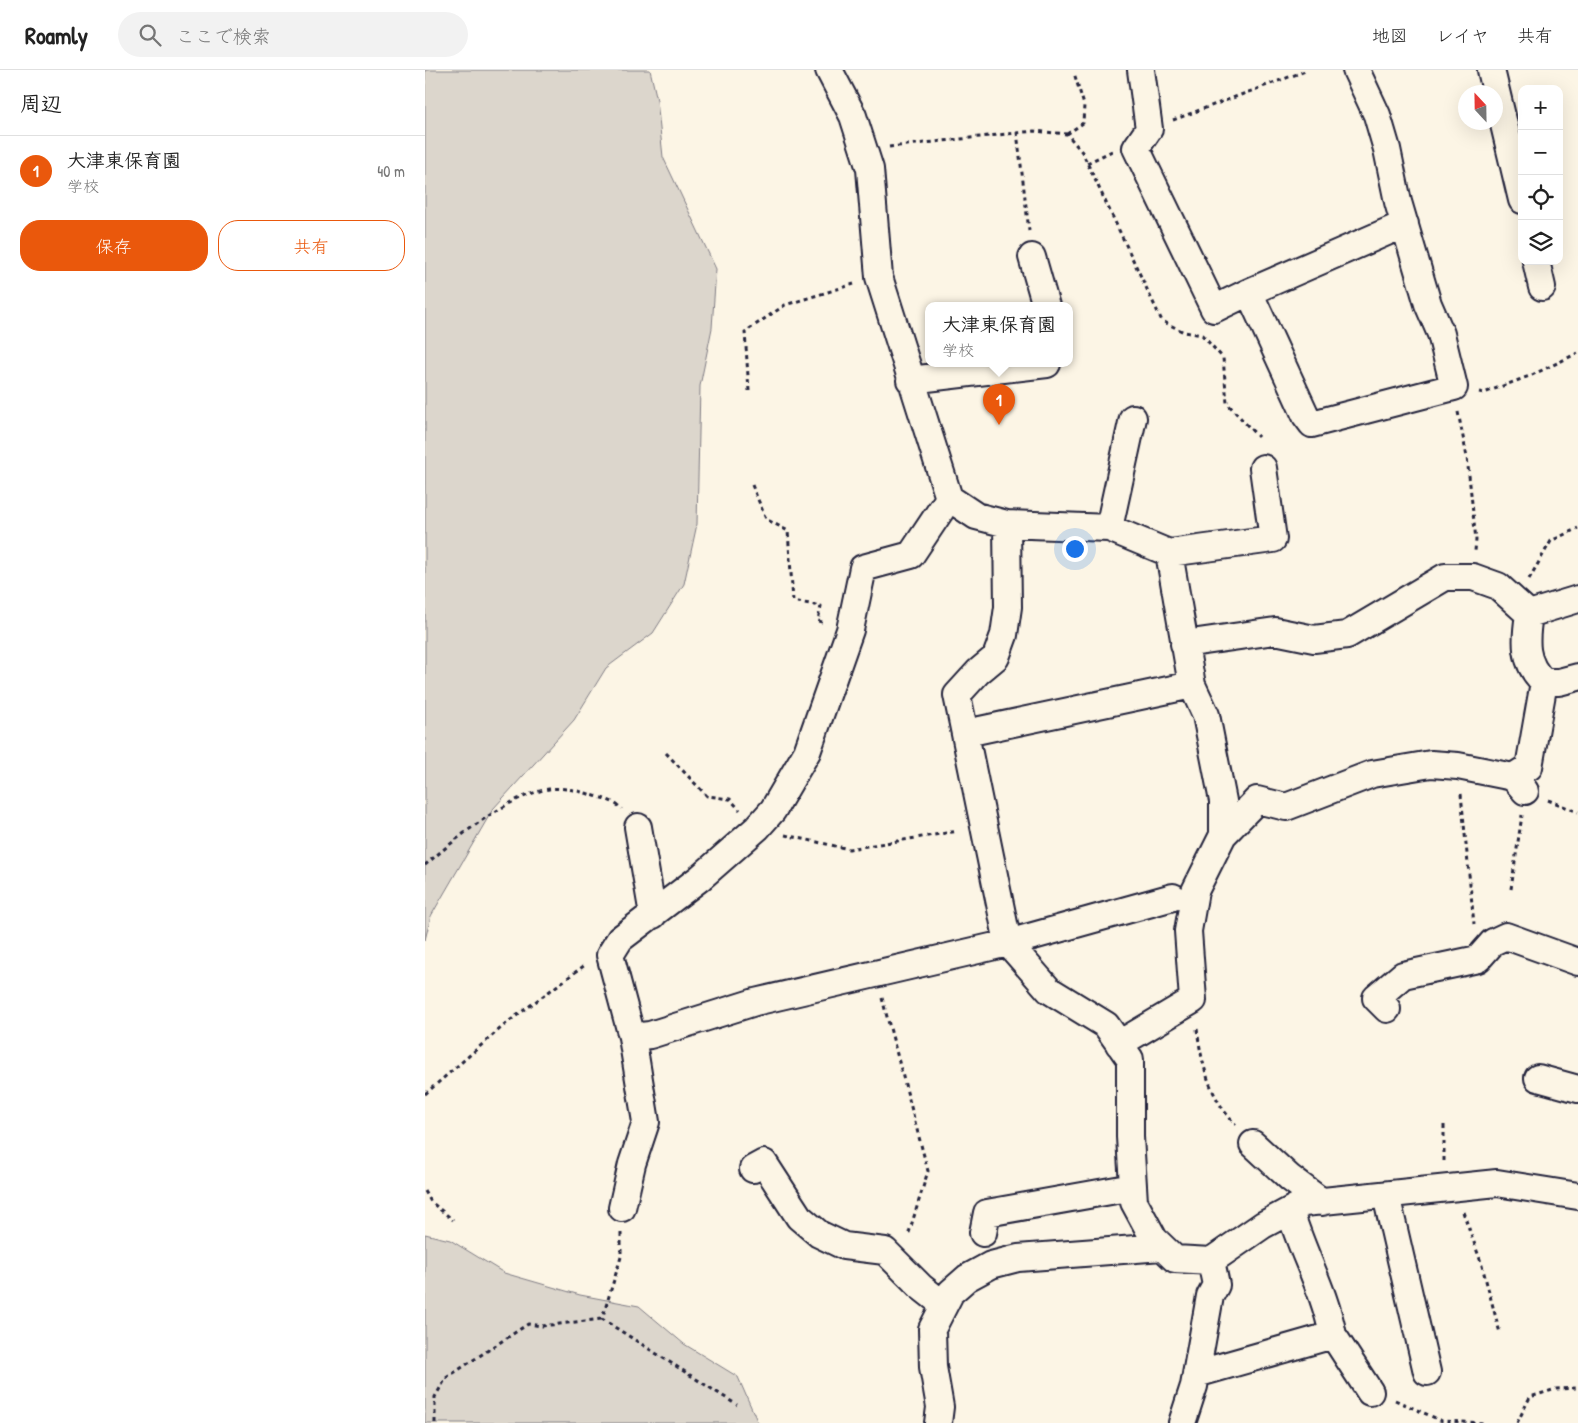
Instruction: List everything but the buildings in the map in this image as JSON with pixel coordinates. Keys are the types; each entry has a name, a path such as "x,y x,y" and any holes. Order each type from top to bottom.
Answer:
{"street":[{"path":"829,70 853,116 870,169 879,277 949,498 976,516 1007,524 1109,528 1169,553 1273,539 1263,468"},
{"path":"1141,70 1149,129 1136,148 1214,309 1405,224"},
{"path":"1249,292 1306,416 1312,424 1454,386 1441,334 1428,304 1405,224 1377,114 1356,70"},
{"path":"1491,70 1518,183"},
{"path":"1032,257 1045,302"},
{"path":"1537,265 1542,287"},
{"path":"911,380 1022,367"},
{"path":"1109,528 1133,418"},
{"path":"622,1208 632,1164 646,1122 633,1037 611,955 620,939 653,915 757,828 773,810 807,752 850,630 863,568 911,555 949,498"},
{"path":"1007,524 1008,607 1004,635 996,658 978,672 957,695 983,827 1008,943 1049,990 1106,1026 1130,1059 1134,1202 1154,1240 1175,1259 1211,1261 1263,1225 1304,1203 1497,1183 1578,1196"},
{"path":"1169,553 1192,685 1206,715 1223,801 1223,836"},
{"path":"1185,644 1275,631 1314,639 1347,635 1445,577 1473,577 1498,586 1522,608 1528,660 1535,674 1544,682 1559,682 1578,677"},
{"path":"1522,608 1578,599"},
{"path":"1119,1044 1193,1000 1188,931 1195,891 1223,836 1257,800 1286,807 1372,774 1431,764 1458,766 1519,784 1529,767 1544,682"},
{"path":"966,733 1192,685"},
{"path":"638,826 653,915"},
{"path":"633,1037 651,1036 755,1002 1008,943 1173,897"},
{"path":"1387,1008 1376,998 1403,975 1478,959 1493,942 1506,936 1578,962"},
{"path":"1538,1078 1578,1089"},
{"path":"1253,1144 1289,1178 1322,1202"},
{"path":"753,1169 763,1163 799,1217 819,1234 844,1246 885,1251 921,1287 944,1304"},
{"path":"983,1233 987,1213 1133,1187"},
{"path":"1386,1195 1427,1372"},
{"path":"1290,1211 1298,1237 1327,1306 1333,1335 1370,1392"},
{"path":"938,1423 940,1407 933,1367 932,1329 951,1292 967,1278 991,1265 1018,1258 1162,1247"},
{"path":"1182,1423 1196,1374 1209,1296 1216,1285 1211,1261"},
{"path":"1196,1374 1333,1335"}],"path":[{"path":"1149,129 1308,70"},
{"path":"864,150 1034,130 1067,134 1083,123 1083,105 1074,73"},
{"path":"1017,132 1032,257"},
{"path":"1067,134 1082,152 1162,321 1184,332 1202,335 1223,358 1227,404 1258,437"},
{"path":"749,391 745,332 785,305 879,277"},
{"path":"1473,577 1476,540 1467,457 1454,386 1484,393 1532,376 1578,353"},
{"path":"753,484 766,519 788,531 793,600 821,606 818,621 850,630"},
{"path":"1522,608 1551,541 1578,528"},
{"path":"666,753 707,796 730,799 757,828 849,849 983,827"},
{"path":"1458,766 1478,959"},
{"path":"1511,889 1519,784 1578,812"},
{"path":"425,865 466,831 523,797 549,789 575,789 617,803 638,826"},
{"path":"425,1094 508,1022 588,963"},
{"path":"876,975 928,1171 899,1265"},
{"path":"1193,1000 1199,1046 1209,1086 1221,1110 1253,1144"},
{"path":"1421,1192 1445,1160 1444,1125"},
{"path":"1455,1188 1481,1262 1500,1332"},
{"path":"425,1191 431,1202 453,1220"},
{"path":"602,1319 621,1257 622,1208"},
{"path":"435,1423 435,1397 446,1378 528,1324 542,1326 602,1319 737,1405"},
{"path":"1517,1423 1530,1397 1556,1389 1578,1388"},
{"path":"1370,1392 1401,1402 1442,1421 1485,1423"}],"shaded area":[{"path":"425,70 650,70 657,100 663,157 716,269 712,328 700,386 697,524 684,584 653,633 606,668 574,720 493,809 431,916 425,940"},
{"path":"425,1234 450,1240 504,1273 580,1295 639,1306 684,1344 738,1377 758,1423 425,1423"}],"place":[{"name":"大津東保育園","path":"999,425"}]}
